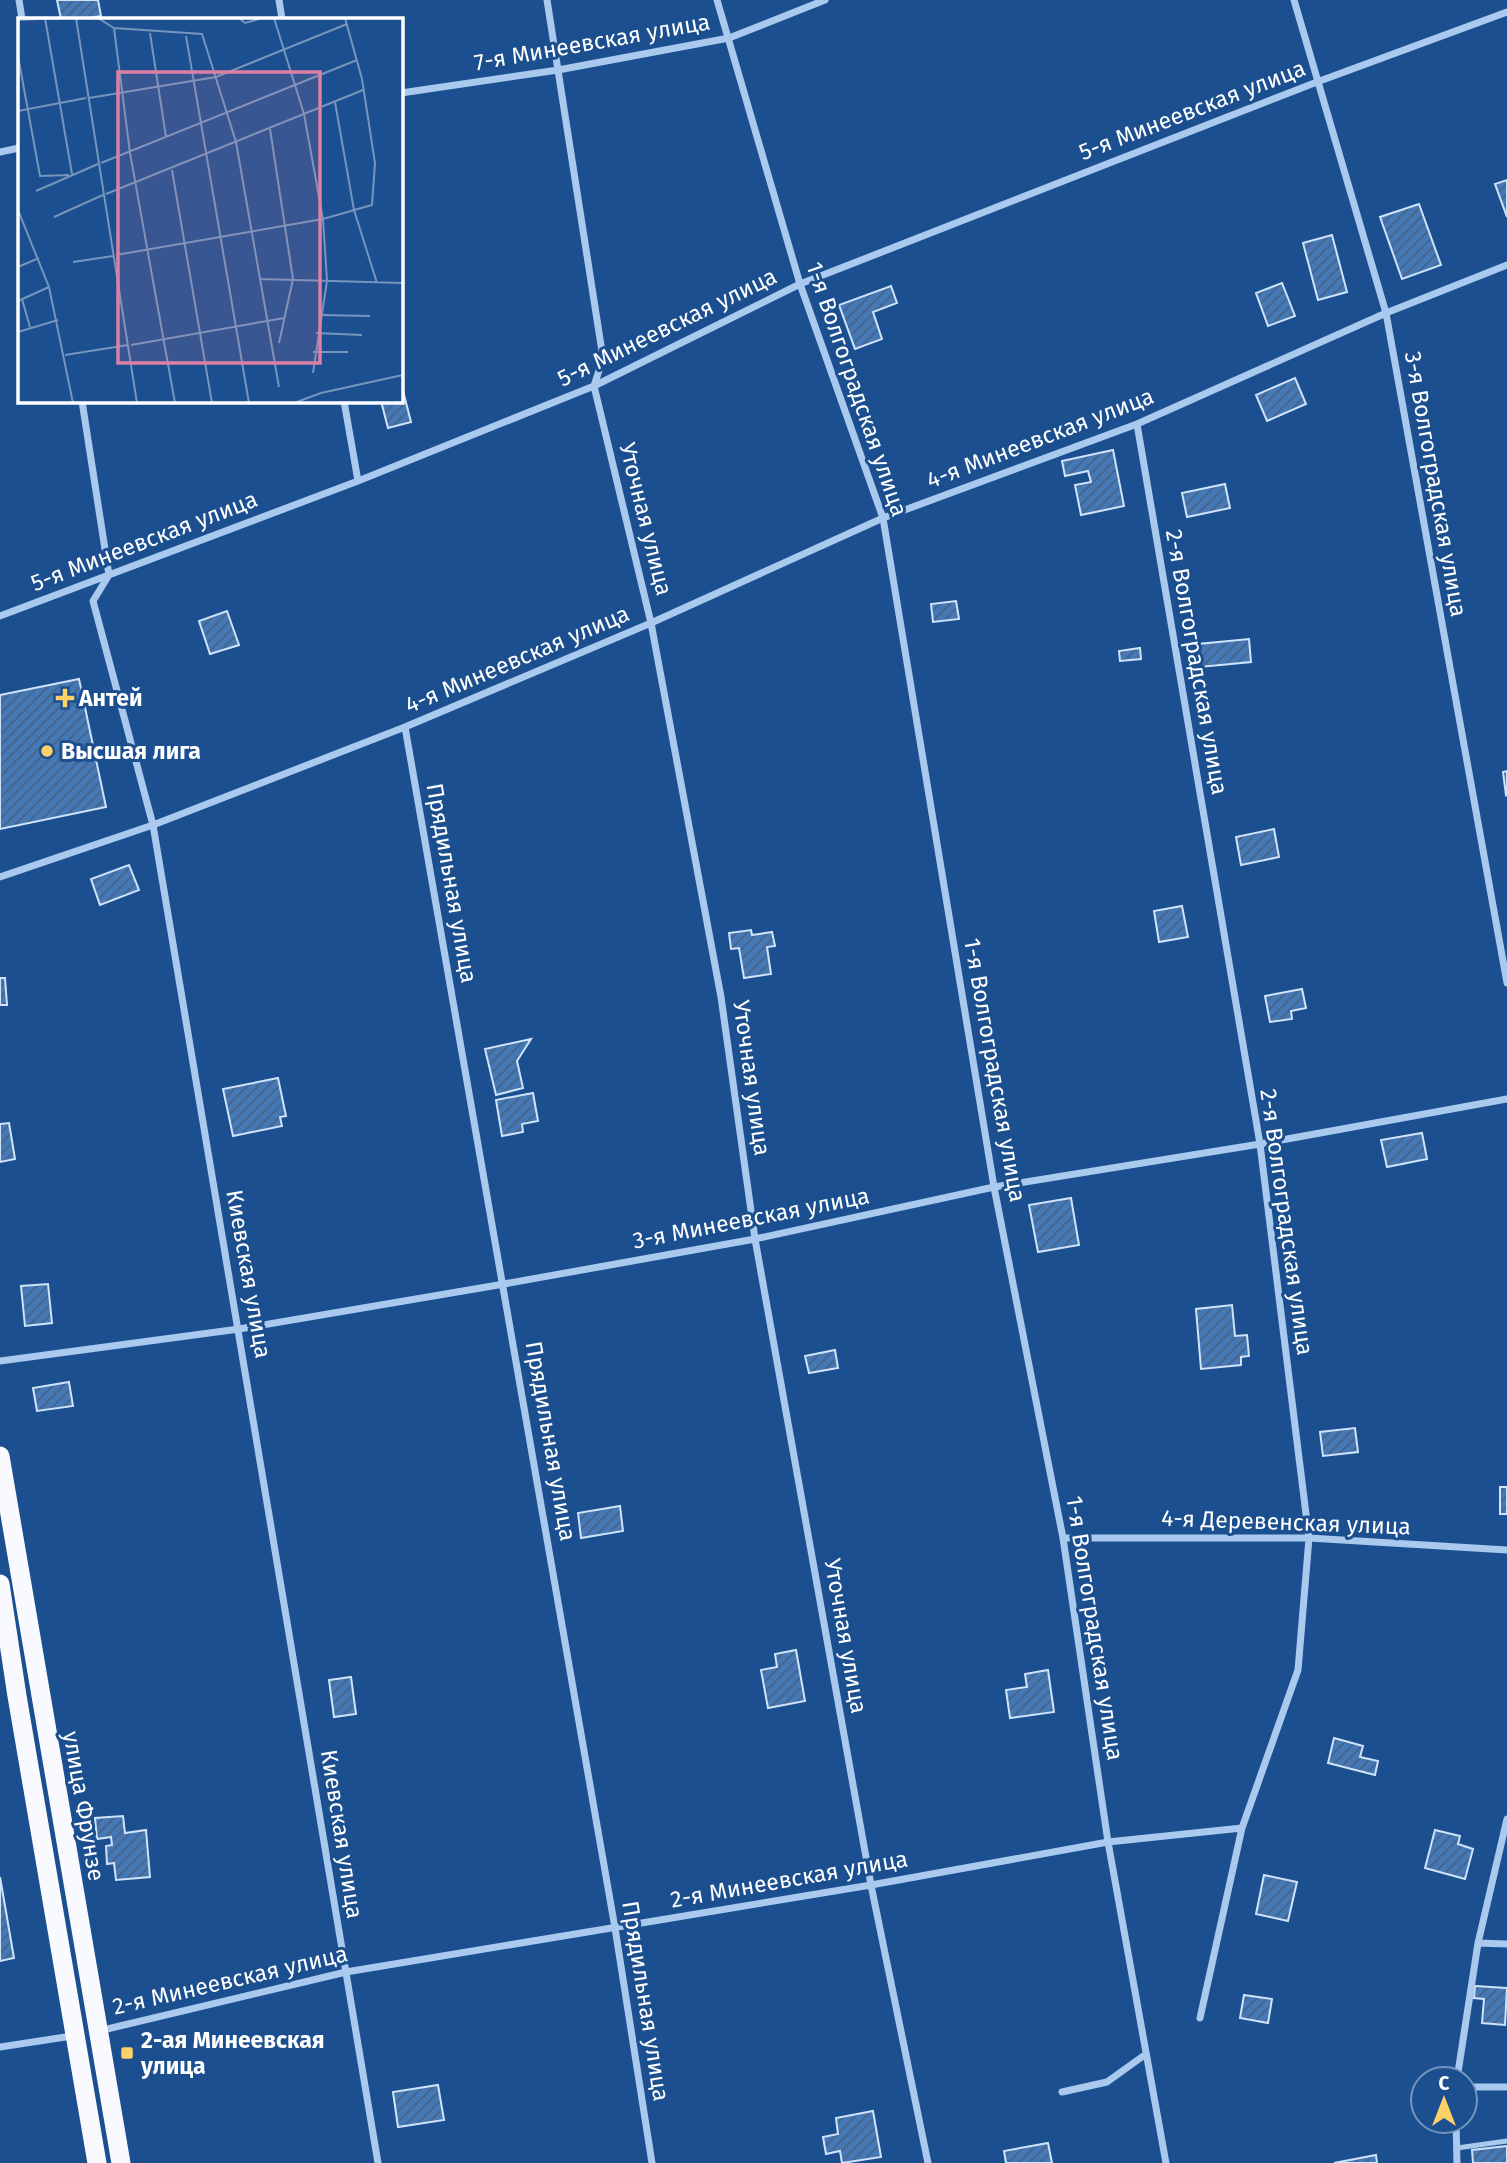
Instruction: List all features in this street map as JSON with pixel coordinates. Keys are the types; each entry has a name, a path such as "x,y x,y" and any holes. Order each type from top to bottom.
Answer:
{"highway":[{"name":"улица Фрунзе","path":"0,1456 121,2163"},
{"name":"улица Фрунзе","path":"0,1584 97,2163"},
{"path":"75,2035 98,2031"}],"street":[{"path":"19,0 22,18"},
{"path":"279,0 282,18"},
{"name":"Уточная улица","path":"547,0 603,358 594,386 651,623 721,997 755,1239 871,1885 928,2163"},
{"name":"1-я Волгоградская улица","path":"717,0 800,284 883,518 994,1187 1063,1538 1108,1842 1166,2163"},
{"name":"7-я Минеевская улица","path":"402,93 558,70 729,38 825,0"},
{"name":"3-я Волгоградская улица","path":"1294,0 1386,313 1507,983"},
{"name":"5-я Минеевская улица","path":"0,616 358,481 594,386 800,284 1317,82 1507,12"},
{"path":"0,152 18,148"},
{"name":"4-я Минеевская улица","path":"0,877 153,825 405,727 651,623 883,518 1137,424 1386,313 1507,265"},
{"path":"82,402 109,575"},
{"path":"344,402 358,481"},
{"name":"2-я Волгоградская улица","path":"1137,424 1260,1144 1309,1538 1298,1670 1242,1828 1200,2018"},
{"name":"Киевская улица","path":"109,575 93,601 153,825 377,2163"},
{"name":"Прядильная улица","path":"405,727 615,1927 652,2163"},
{"name":"3-я Минеевская улица","path":"0,1361 239,1329 504,1284 755,1239 994,1187 1260,1144 1507,1099"},
{"name":"4-я Деревенская улица","path":"1063,1538 1309,1538 1507,1550"},
{"path":"1459,2065 1478,1943 1507,1819"},
{"name":"2-я Минеевская улица","path":"98,2031 346,1972 871,1885 1108,1842 1242,1828"},
{"path":"1478,1943 1507,1944"},
{"path":"0,2047 75,2035"},
{"path":"1062,2092 1107,2082 1146,2054"},
{"path":"1479,2087 1507,2087"},
{"path":"1457,2135 1457,2163"}],"lane":[{"path":"1457,2148 1507,2141"}],"building":[{"path":"57,0 98,0 101,16 61,18"},
{"path":"1507,180 1507,217 1495,184"},
{"path":"1419,204 1441,265 1402,279 1380,217"},
{"path":"1332,235 1347,292 1318,300 1303,243"},
{"path":"1282,283 1295,316 1268,326 1256,293"},
{"path":"891,286 897,303 873,312 882,339 855,349 839,305"},
{"path":"1295,378 1306,404 1267,421 1256,395"},
{"path":"402,387 411,422 388,428 381,402 402,402"},
{"path":"1113,450 1124,506 1081,515 1075,485 1091,482 1088,471 1065,476 1062,461"},
{"path":"1225,484 1230,508 1187,517 1182,493"},
{"path":"956,601 959,619 933,622 931,604"},
{"path":"227,611 239,645 210,654 199,621"},
{"path":"1249,639 1251,662 1200,667 1198,644"},
{"path":"1140,648 1141,659 1120,661 1119,651"},
{"name":"Высшая лига","path":"79,679 106,807 0,829 0,695"},
{"path":"1507,771 1507,794 1506,795 1503,772"},
{"path":"1274,829 1279,857 1241,865 1236,837"},
{"path":"129,865 139,890 100,905 91,879"},
{"path":"1182,906 1188,937 1159,942 1154,911"},
{"path":"751,930 752,935 772,932 775,946 767,947 771,974 744,978 739,948 731,949 729,933"},
{"path":"0,978 5,978 7,1005 0,1005"},
{"path":"1302,989 1306,1008 1291,1011 1292,1019 1270,1022 1265,996"},
{"path":"531,1039 517,1061 523,1088 496,1095 485,1049"},
{"path":"278,1078 286,1116 280,1117 282,1126 233,1136 223,1089"},
{"path":"533,1093 538,1121 522,1124 523,1132 502,1136 496,1100"},
{"path":"9,1123 15,1159 0,1162 0,1124"},
{"path":"1422,1133 1427,1159 1387,1167 1381,1140"},
{"path":"1071,1198 1079,1245 1038,1252 1029,1205"},
{"path":"48,1284 52,1323 25,1326 21,1286"},
{"path":"1232,1305 1235,1336 1247,1335 1249,1356 1241,1357 1241,1365 1201,1369 1196,1309"},
{"path":"835,1350 838,1368 809,1373 805,1356"},
{"path":"69,1382 73,1406 37,1411 33,1388"},
{"path":"1355,1428 1358,1452 1323,1456 1320,1432"},
{"path":"1500,1487 1507,1487 1507,1514 1500,1514"},
{"path":"620,1506 623,1531 581,1538 578,1513"},
{"path":"796,1650 805,1701 768,1708 761,1670 777,1667 775,1654"},
{"path":"1048,1670 1054,1712 1010,1718 1006,1690 1027,1687 1025,1674"},
{"path":"351,1677 356,1714 334,1717 329,1680"},
{"path":"1334,1738 1363,1746 1360,1757 1378,1761 1375,1775 1328,1763"},
{"path":"123,1816 125,1833 146,1830 150,1877 116,1880 114,1863 107,1864 106,1846 112,1845 111,1837 97,1839 95,1818"},
{"path":"1435,1830 1460,1836 1458,1844 1473,1849 1465,1879 1425,1868"},
{"path":"1264,1875 1297,1882 1288,1921 1256,1914"},
{"path":"0,1877 14,1958 0,1961"},
{"path":"1475,1986 1507,1988 1505,2025 1482,2023 1484,1999 1474,1998"},
{"path":"1244,1995 1272,1999 1268,2023 1240,2018"},
{"path":"438,2085 444,2120 398,2127 393,2092"},
{"path":"873,2111 881,2157 842,2163 840,2151 826,2154 823,2137 838,2134 836,2118"},
{"path":"1048,2143 1052,2163 1006,2163 1004,2151"},
{"path":"1507,2146 1507,2163 1473,2163 1472,2150"},
{"path":"1376,2155 1377,2163 1334,2163"}],"place":[{"name":"Антей","path":"65,698"},
{"name":"Высшая лига","path":"47,751"},
{"name":"2-ая Минеевская улица","path":"127,2053"}]}
